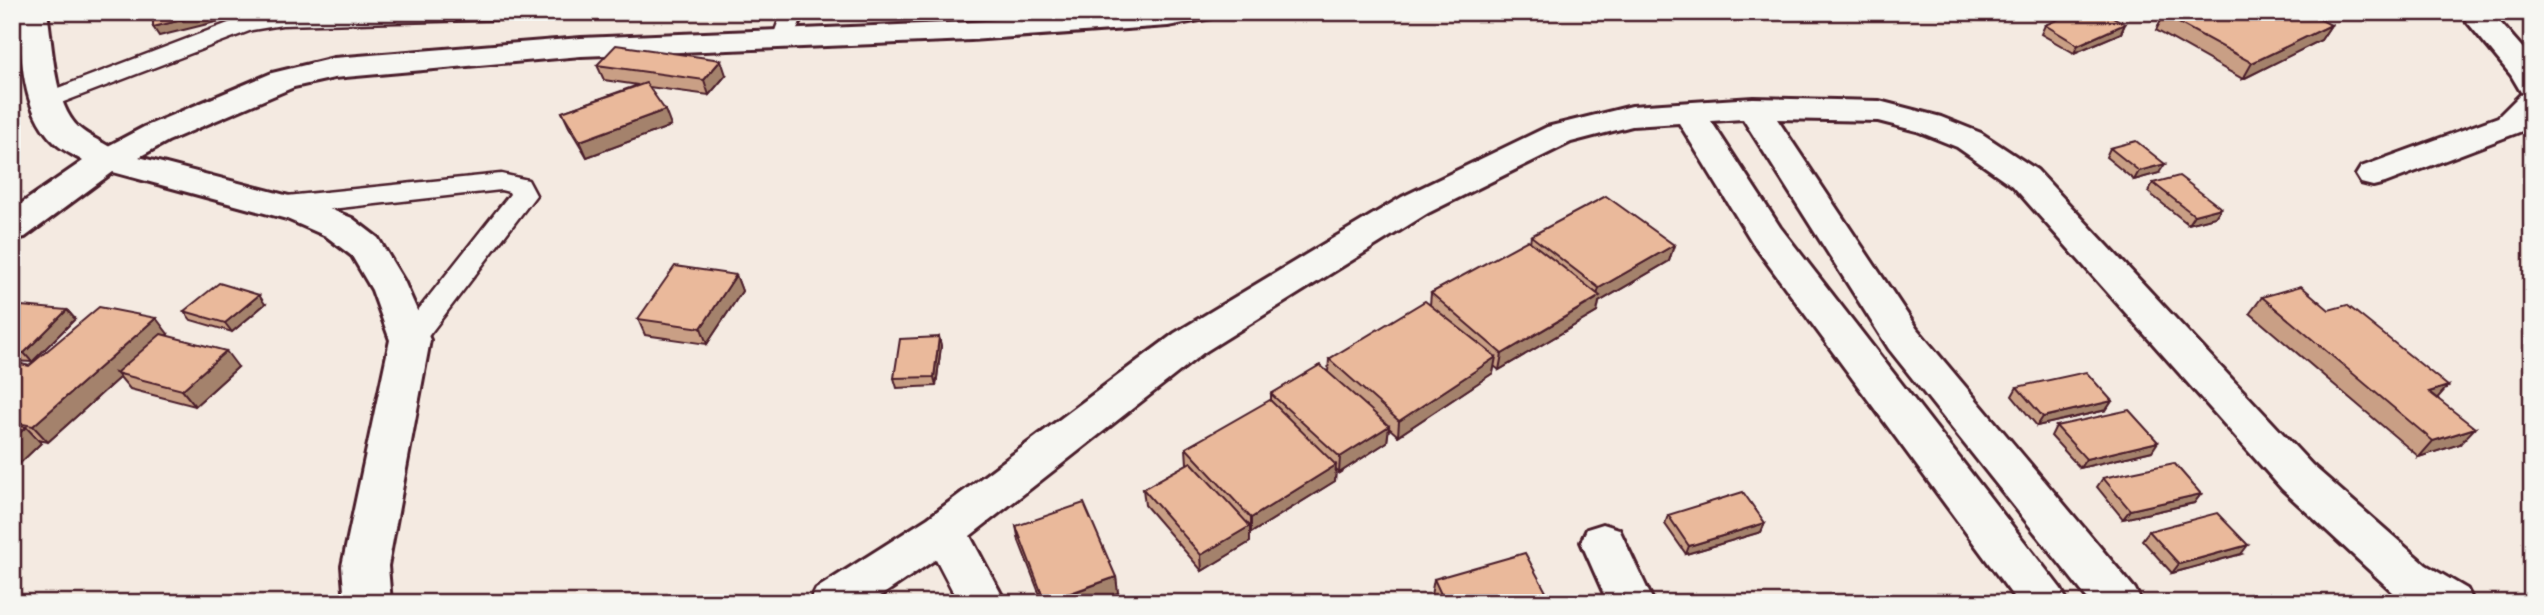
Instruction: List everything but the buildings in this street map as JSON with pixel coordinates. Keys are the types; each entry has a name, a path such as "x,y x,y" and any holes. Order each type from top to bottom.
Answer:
{"street":[{"path":"32,12 45,100 52,118 68,137 107,160 299,210 339,227 365,247 391,290 410,340 365,566 368,603"},
{"path":"12,228 107,160 156,134 256,90 304,74 334,68 581,47 788,25 971,31 1168,18 1200,12"},
{"path":"2474,12 2526,72 2532,85"},
{"path":"2374,175 2510,124 2532,103"},
{"path":"1753,108 1903,339 2110,592"},
{"path":"832,603 944,531 1189,343 1415,205 1559,134 1632,116 1753,108 1879,111 1929,124 1969,140 2025,178 2297,477 2410,579 2451,603"},
{"path":"1688,111 1767,236 2045,602 2110,592"},
{"path":"1767,236 1829,225"},
{"path":"1917,436 1974,425"},
{"path":"944,531 983,603"},
{"path":"1603,542 1631,603"}],"lane":[{"path":"45,100 246,18 513,12"},
{"path":"277,206 501,182 519,186 523,195 410,340"}]}
